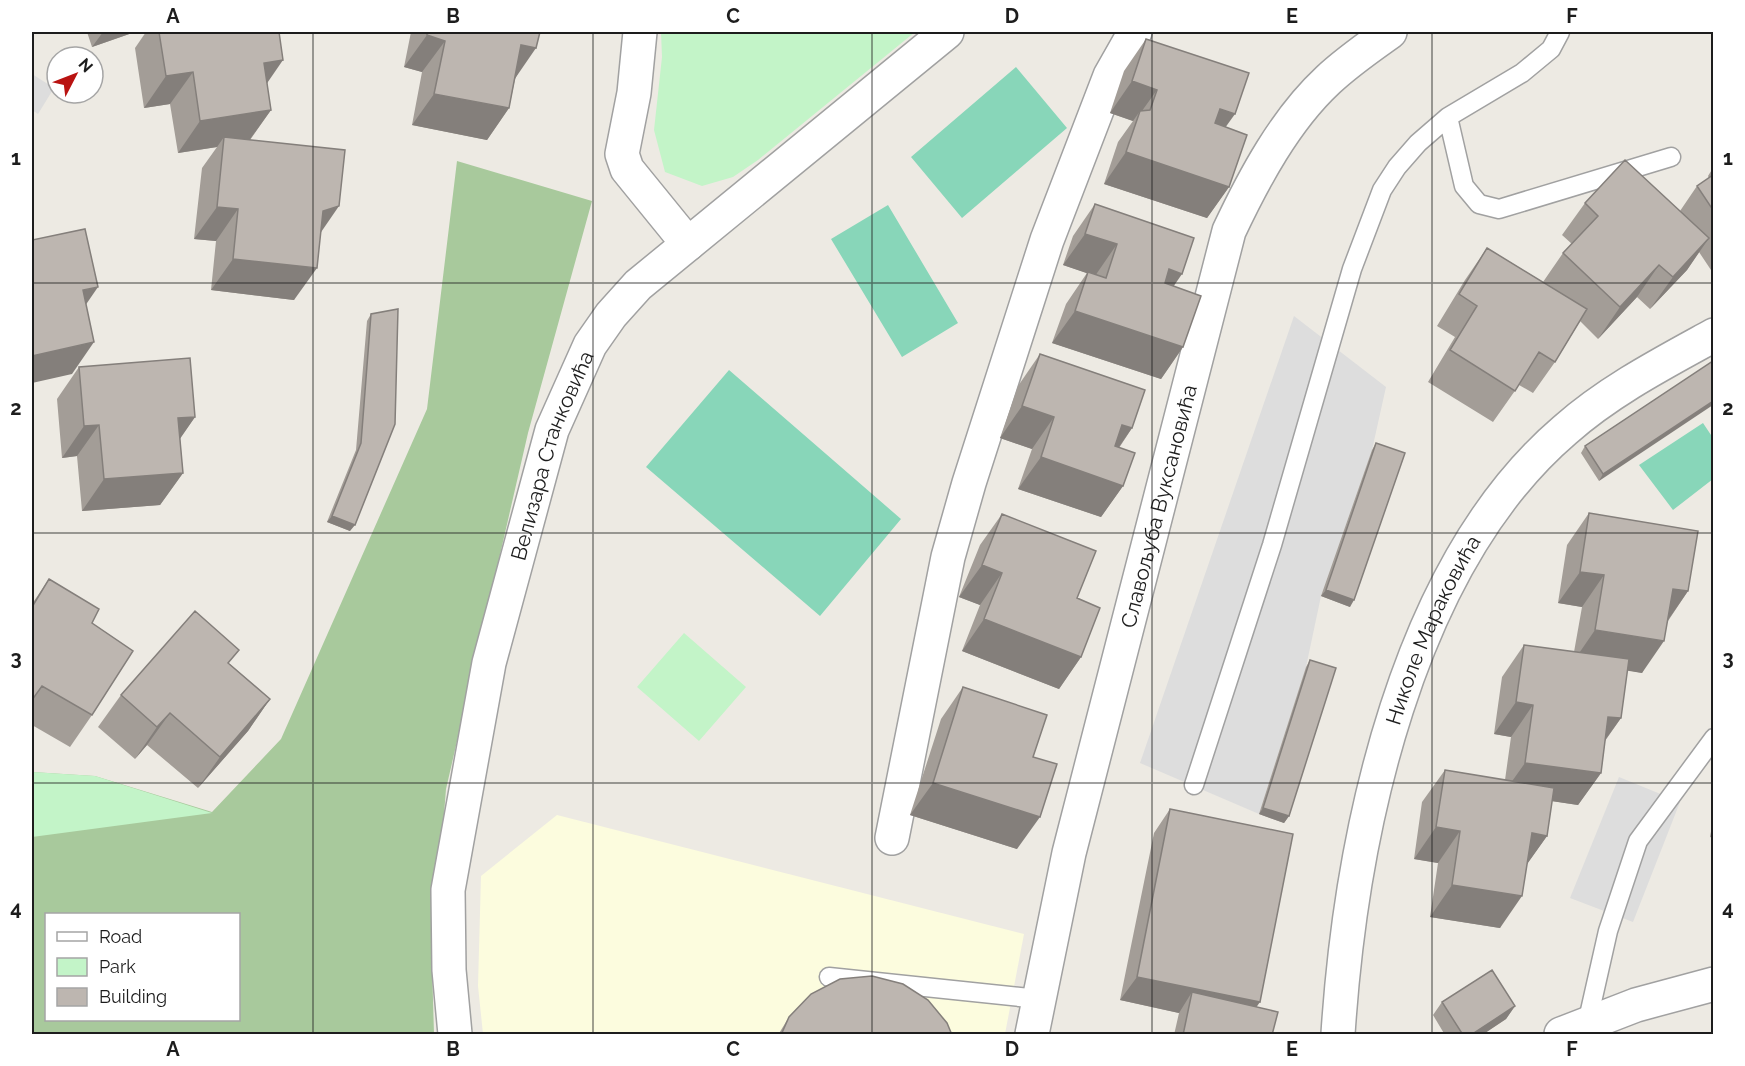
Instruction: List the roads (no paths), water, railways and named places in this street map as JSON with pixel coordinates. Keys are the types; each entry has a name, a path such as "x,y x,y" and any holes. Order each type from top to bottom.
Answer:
{"street":[{"path":"640,32 634,93 622,154 627,169 688,244"},
{"name":"Велизара Станковића","path":"455,1035 448,890 458,828 489,663 552,430 575,373 611,315 638,285 948,32"},
{"path":"892,838 948,557 969,483 1047,240 1110,76 1135,32"},
{"name":"Славољуба Вуксановића","path":"1032,1035 1069,853 1229,231 1249,189 1301,109 1328,80 1390,32"},
{"name":"Николе Мараковића","path":"1338,1035 1343,960 1359,855 1383,758 1403,691 1429,624 1456,570 1505,492 1564,430 1630,384 1713,335"},
{"path":"1574,1029 1646,1002 1713,984"}],"lane":[{"path":"1194,785 1266,566 1352,268 1382,190 1397,167 1418,143 1448,117 1521,73 1551,49 1560,32"},
{"path":"1448,117 1464,186 1479,204 1499,209 1671,157"},
{"path":"1574,1029 1638,841 1713,738"},
{"path":"829,977 1039,999"}]}
